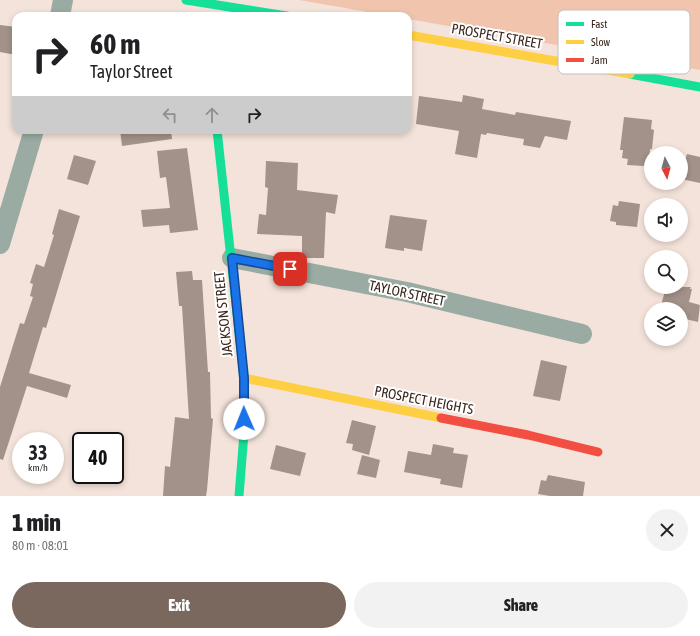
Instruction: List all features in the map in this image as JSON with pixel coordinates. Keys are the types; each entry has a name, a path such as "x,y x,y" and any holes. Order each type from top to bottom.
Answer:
{"street":[{"path":"61,12 63,0"},
{"path":"193,2 259,12"},
{"name":"PROSPECT STREET","path":"412,36 558,62"},
{"name":"PROSPECT STREET","path":"627,74 700,87"},
{"path":"0,244 33,134"},
{"name":"JACKSON STREET","path":"217,134 244,378 244,433 239,496"},
{"name":"TAYLOR STREET","path":"232,258 408,292 582,334"},
{"name":"PROSPECT HEIGHTS","path":"244,378 528,435 598,452"}],"shaded area":[{"path":"299,0 700,0 700,70 690,68 690,10 558,10 558,45 412,20 412,12 368,12"}],"building":[{"path":"0,25 12,26 12,54 0,52"},
{"path":"463,95 484,99 482,109 515,115 516,112 571,121 567,140 545,136 540,148 523,145 524,139 487,133 486,135 481,134 477,158 455,154 459,131 416,124 419,96 462,102"},
{"path":"624,117 652,120 651,129 654,130 652,146 644,146 644,166 627,165 628,159 622,158 623,150 620,150"},
{"path":"120,134 171,134 172,139 122,146"},
{"path":"187,148 198,230 170,233 169,225 143,227 141,210 170,208 166,177 160,178 157,151"},
{"path":"688,154 700,157 700,183 688,180"},
{"path":"74,155 96,161 88,185 67,179"},
{"path":"266,161 298,163 297,190 338,195 335,214 326,212 324,258 302,258 302,236 257,234 259,214 266,215 268,188 265,187"},
{"path":"619,201 640,204 637,227 616,225 616,222 610,221 613,205 618,206"},
{"path":"59,209 80,216 46,328 43,327 29,373 71,385 67,398 27,386 3,460 0,459 0,387 20,323 24,324 33,297 30,296 33,284 30,283 36,264 44,267 54,235 52,234"},
{"path":"390,215 427,220 422,251 404,248 404,251 385,248"},
{"path":"192,271 193,280 202,280 208,372 210,372 211,418 213,419 207,490 206,496 163,496 165,466 170,467 175,417 189,419 182,306 179,306 176,272"},
{"path":"688,287 691,287 690,289 692,289 689,302 700,305 698,322 688,320 688,302 662,302 664,294 688,294"},
{"path":"541,360 567,366 560,401 533,396"},
{"path":"352,420 376,426 369,455 352,450 353,444 346,443"},
{"path":"433,444 454,448 453,453 468,455 462,488 440,484 441,479 404,472 408,451 431,455"},
{"path":"276,445 306,453 300,476 270,469"},
{"path":"362,455 380,460 376,478 357,474"},
{"path":"548,475 585,482 583,496 550,496 538,494 541,480 546,481"}],"traffic: fast":[{"path":"186,0 262,12"},
{"path":"630,74 700,87"},
{"path":"217,134 244,378 244,433 239,496"}],"traffic: slow":[{"path":"412,36 558,61"},
{"path":"244,378 441,418"}],"traffic: jam":[{"path":"441,418 528,435 598,452"}],"route":[{"path":"244,419 244,378 232,258 290,269"}]}
